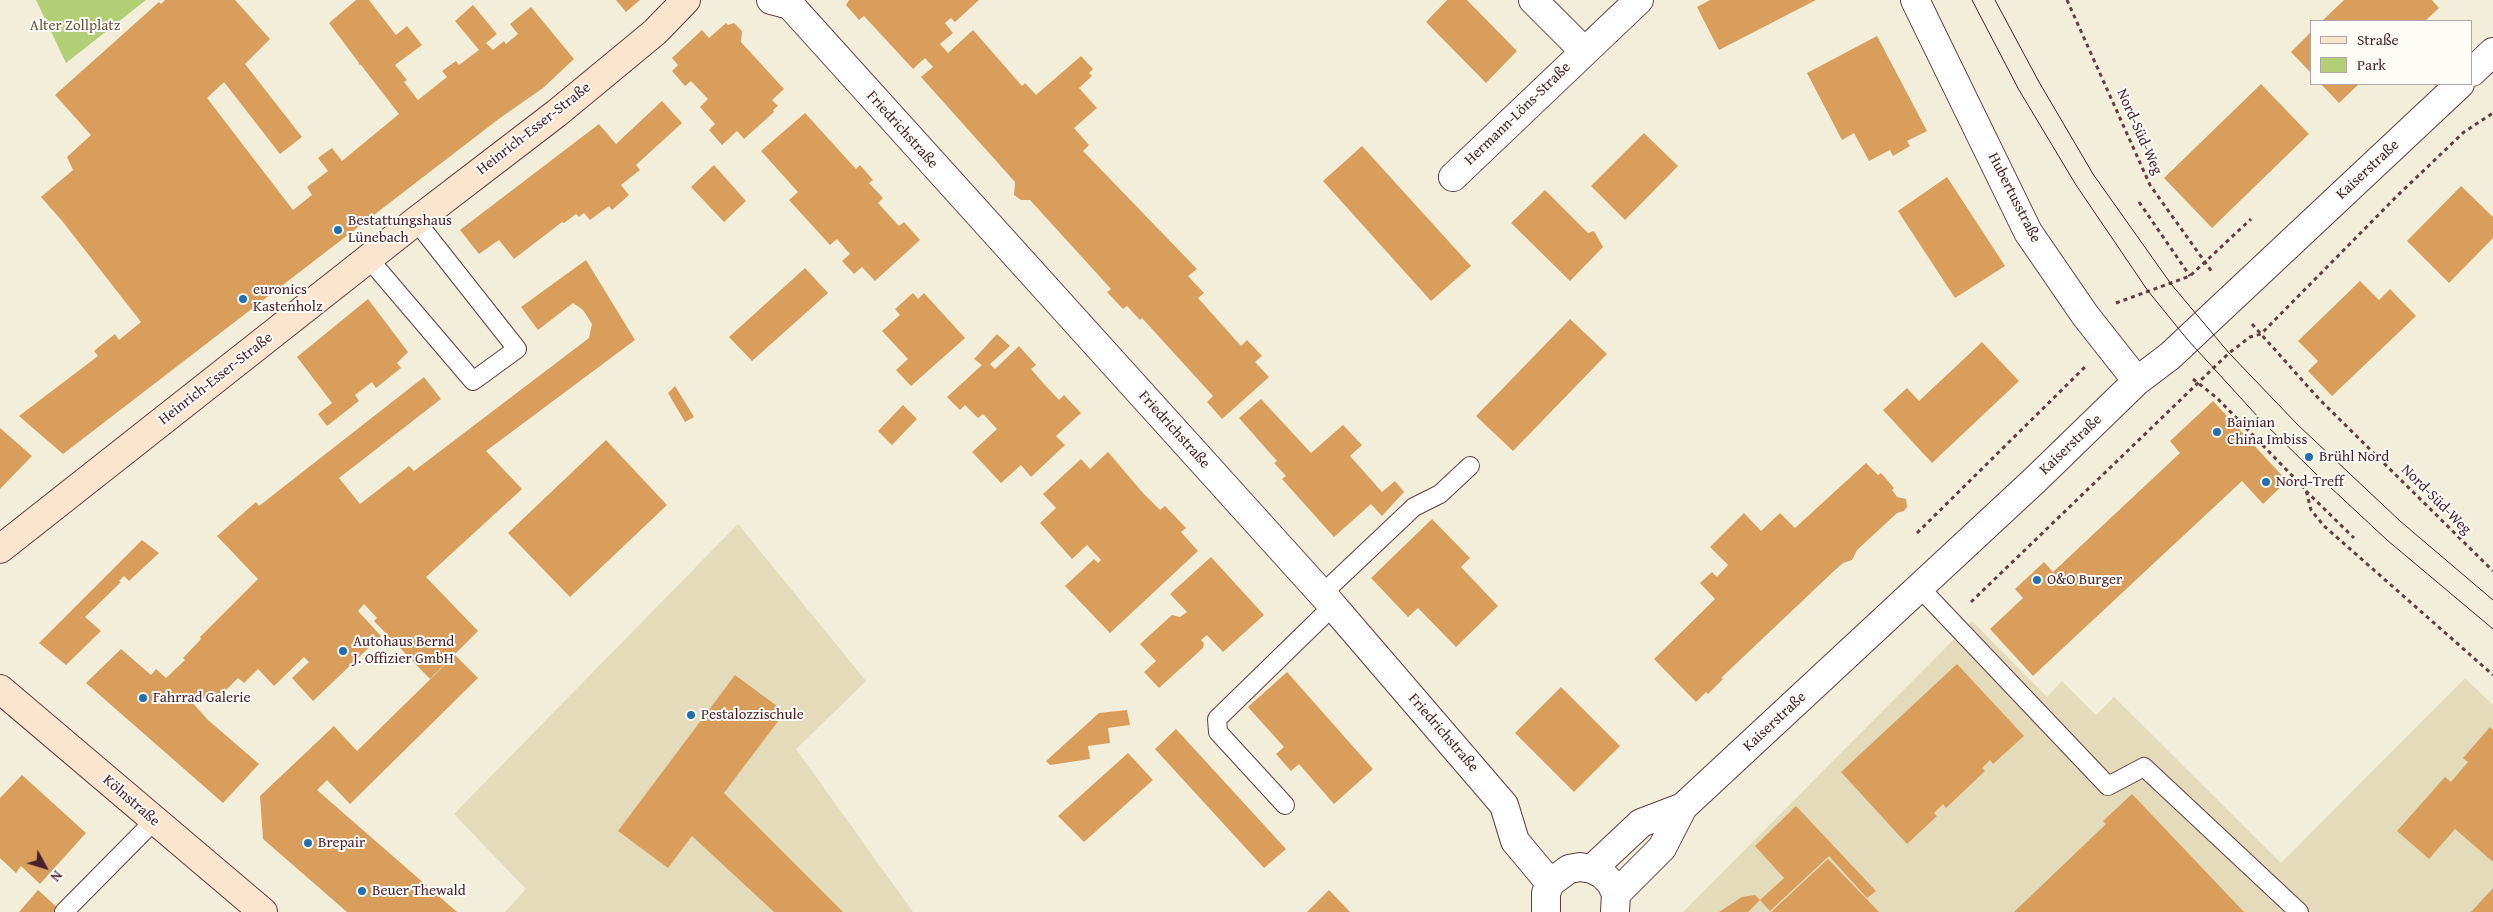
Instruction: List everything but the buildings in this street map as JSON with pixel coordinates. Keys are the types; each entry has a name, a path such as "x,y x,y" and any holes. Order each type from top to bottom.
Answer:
{"main road":[{"name":"Heinrich-Esser-Straße","path":"0,549 416,220 557,113 655,32 686,0"},
{"name":"Kölnstraße","path":"0,689 263,912"}],"street":[{"name":"Friedrichstraße","path":"771,0 790,5 1327,600 1504,804 1514,841 1545,903"},
{"name":"Hermann-Löns-Straße","path":"1533,0 1584,51"},
{"name":"Hermann-Löns-Straße","path":"1453,177 1639,0"},
{"name":"Hubertusstraße","path":"1915,0 2028,232 2085,315 2137,381"},
{"path":"2473,71 2493,52"},
{"name":"Kaiserstraße","path":"1617,906 1662,848 1683,807 1920,588 2137,381 2170,356 2459,85"},
{"name":"Kaiserstraße","path":"1592,869 1641,823 1683,807"},
{"path":"1545,903 1569,868 1580,867 1592,869 1602,874 1611,883 1617,906"}],"lane":[{"path":"369,259 473,381 517,349 416,220"},
{"path":"1285,805 1218,732 1217,719 1414,507 1440,494 1470,466"},
{"path":"1920,588 2108,786 2144,767 2299,912"},
{"path":"64,912 154,821"}],"path":[{"name":"Nord-Süd-Weg","path":"2067,0 2150,185 2206,263"},
{"path":"1952,621 2229,354 2250,337 2261,334 2397,196 2464,132 2493,113"},
{"path":"2139,202 2190,276"},
{"path":"2085,315 2190,276 2251,219"},
{"name":"Nord-Süd-Weg","path":"2261,334 2319,399 2493,571"},
{"path":"1917,533 2108,344"},
{"path":"2198,384 2216,398 2354,538"},
{"path":"2306,490 2311,510 2324,526 2493,675"}],"shaded area":[{"name":"Pestalozzischule","path":"738,524 866,681 796,749 913,912 505,912 526,889 454,814"},
{"path":"1972,621 2047,697 2062,681 2096,715 2114,697 2281,863 2465,678 2493,705 2493,912 1683,912"}],"green space":[{"name":"Alter Zollplatz","path":"36,0 146,0 66,63"}],"tram line":[{"path":"1972,0 2019,90 2076,185 2148,291 2187,339 2259,418 2315,473 2387,540 2493,629"},
{"path":"1995,0 2039,82 2093,174 2171,284 2229,353 2298,425 2400,521 2493,600"}],"place":[{"name":"Bestattungshaus Lünebach","path":"338,230"},
{"name":"euronics Kastenholz","path":"243,299"},
{"name":"Bainian China Imbiss","path":"2217,432"},
{"name":"Brühl Nord","path":"2309,457"},
{"name":"Nord-Treff","path":"2266,482"},
{"name":"O&O Burger","path":"2037,580"},
{"name":"Autohaus Bernd J. Offizier GmbH","path":"343,651"},
{"name":"Fahrrad Galerie","path":"143,698"},
{"name":"Pestalozzischule","path":"691,715"},
{"name":"Brepair","path":"308,843"},
{"name":"Beuer Thewald","path":"362,891"}]}
